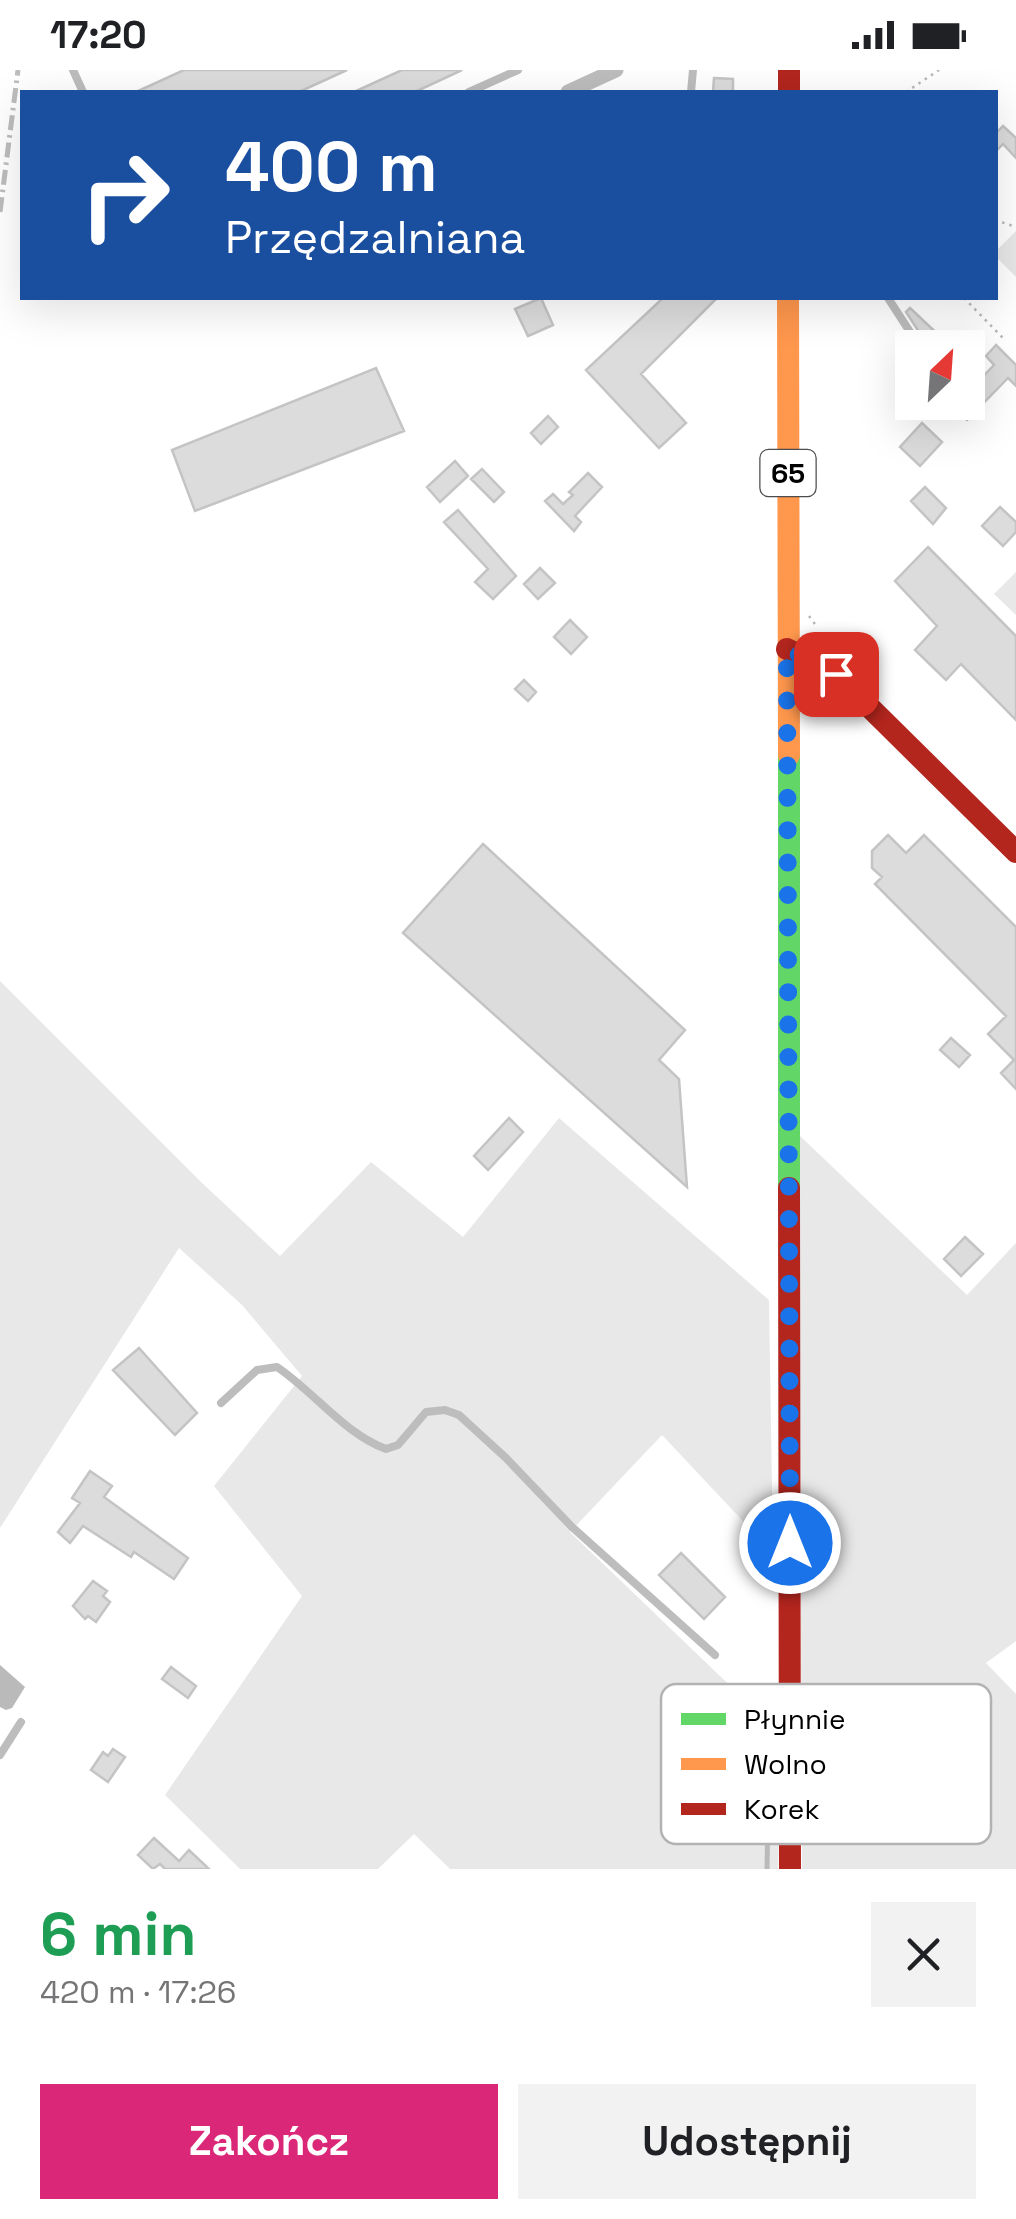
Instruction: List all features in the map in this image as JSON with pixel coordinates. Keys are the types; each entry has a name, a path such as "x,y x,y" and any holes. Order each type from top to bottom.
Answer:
{"main road":[{"name":"65","path":"788,300 790,1684"},
{"path":"787,649 836,674 1016,852"},
{"name":"65","path":"790,1844 790,1869"}],"street":[{"path":"572,90 616,70"}],"lane":[{"path":"473,90 518,70"},
{"path":"889,300 909,330"},
{"path":"222,1403 257,1370 277,1367 368,1442 386,1449 398,1445 426,1412 445,1410 459,1415 572,1527 714,1656"},
{"path":"0,1754 21,1722"}],"path":[{"path":"909,90 939,70"},
{"path":"966,300 1003,338"}],"shaded area":[{"path":"1016,231 1016,277 998,259 998,249"},
{"path":"1016,572 1016,615 994,594"},
{"path":"0,981 280,1256 371,1162 463,1237 559,1118 769,1300 773,1553 662,1435 570,1532 728,1684 661,1684 661,1844 778,1844 778,1869 450,1869 414,1834 378,1869 240,1869 165,1795 302,1596 214,1486 302,1376 242,1305 179,1248 0,1528"},
{"path":"799,1135 967,1295 1016,1243 1016,1641 986,1663 1016,1694 1016,1869 802,1869 802,1844 991,1844 991,1684 801,1684"},
{"path":"0,1665 25,1687 12,1708 6,1710 0,1707"}],"building":[{"path":"184,70 347,70 303,90 140,90"},
{"path":"402,70 462,70 419,90 358,90"},
{"path":"714,78 733,79 733,90 713,90"},
{"path":"1003,126 1016,138 1016,158 1003,144 998,149 998,131"},
{"path":"542,300 553,325 528,336 515,309"},
{"path":"661,300 715,300 641,374 686,423 659,448 586,370"},
{"path":"910,308 933,330 918,330 906,312"},
{"path":"996,345 1016,365 1016,386 1008,378 985,402 985,374 994,365 986,356"},
{"path":"376,368 404,431 195,511 172,450"},
{"path":"548,416 558,427 541,444 531,433"},
{"path":"922,423 942,442 920,466 900,447"},
{"path":"455,461 468,476 440,502 427,487"},
{"path":"482,469 504,492 494,502 471,479"},
{"path":"588,473 602,487 575,516 581,522 574,531 545,501 553,494 563,504"},
{"path":"925,487 946,508 933,524 911,501"},
{"path":"1000,507 1016,522 1016,532 1003,546 982,526"},
{"path":"458,510 516,576 493,599 475,582 488,569 444,522"},
{"path":"928,547 1016,636 1016,720 961,664 946,680 915,650 937,626 895,581"},
{"path":"540,568 555,583 538,599 524,584"},
{"path":"570,620 587,637 571,654 554,637"},
{"path":"524,680 536,692 528,701 515,689"},
{"path":"888,835 906,853 924,835 1016,927 1016,1089 1001,1073 1014,1060 988,1034 1006,1016 875,884 882,877 872,868 872,851"},
{"path":"483,844 685,1030 659,1060 679,1079 687,1187 403,933"},
{"path":"951,1038 970,1055 959,1067 940,1050"},
{"path":"509,1118 523,1132 488,1170 474,1156"},
{"path":"965,1237 983,1254 961,1276 944,1259"},
{"path":"139,1348 197,1413 175,1435 113,1370"},
{"path":"90,1471 112,1486 104,1497 188,1558 174,1579 134,1552 131,1557 83,1526 70,1543 58,1532 80,1503 72,1498"},
{"path":"681,1553 725,1597 704,1619 659,1575"},
{"path":"93,1581 107,1591 103,1596 110,1602 96,1622 88,1616 85,1619 73,1606"},
{"path":"171,1667 196,1686 188,1698 162,1679"},
{"path":"113,1749 125,1757 108,1782 91,1770 103,1752 108,1756"},
{"path":"154,1838 179,1861 189,1850 209,1869 165,1869 160,1864 153,1869 138,1855"}],"waterway":[{"path":"767,1844 767,1869"}],"railway":[{"path":"0,212 18,70"}],"traffic: fast":[{"path":"789,755 789,1188"}],"traffic: slow":[{"path":"788,300 789,755"}],"traffic: jam":[{"path":"789,70 789,90"},
{"path":"787,649 836,674 1016,852"},
{"path":"789,1188 790,1684"},
{"path":"790,1844 790,1869"}],"route":[{"path":"790,1543 787,649 836,674"}]}
